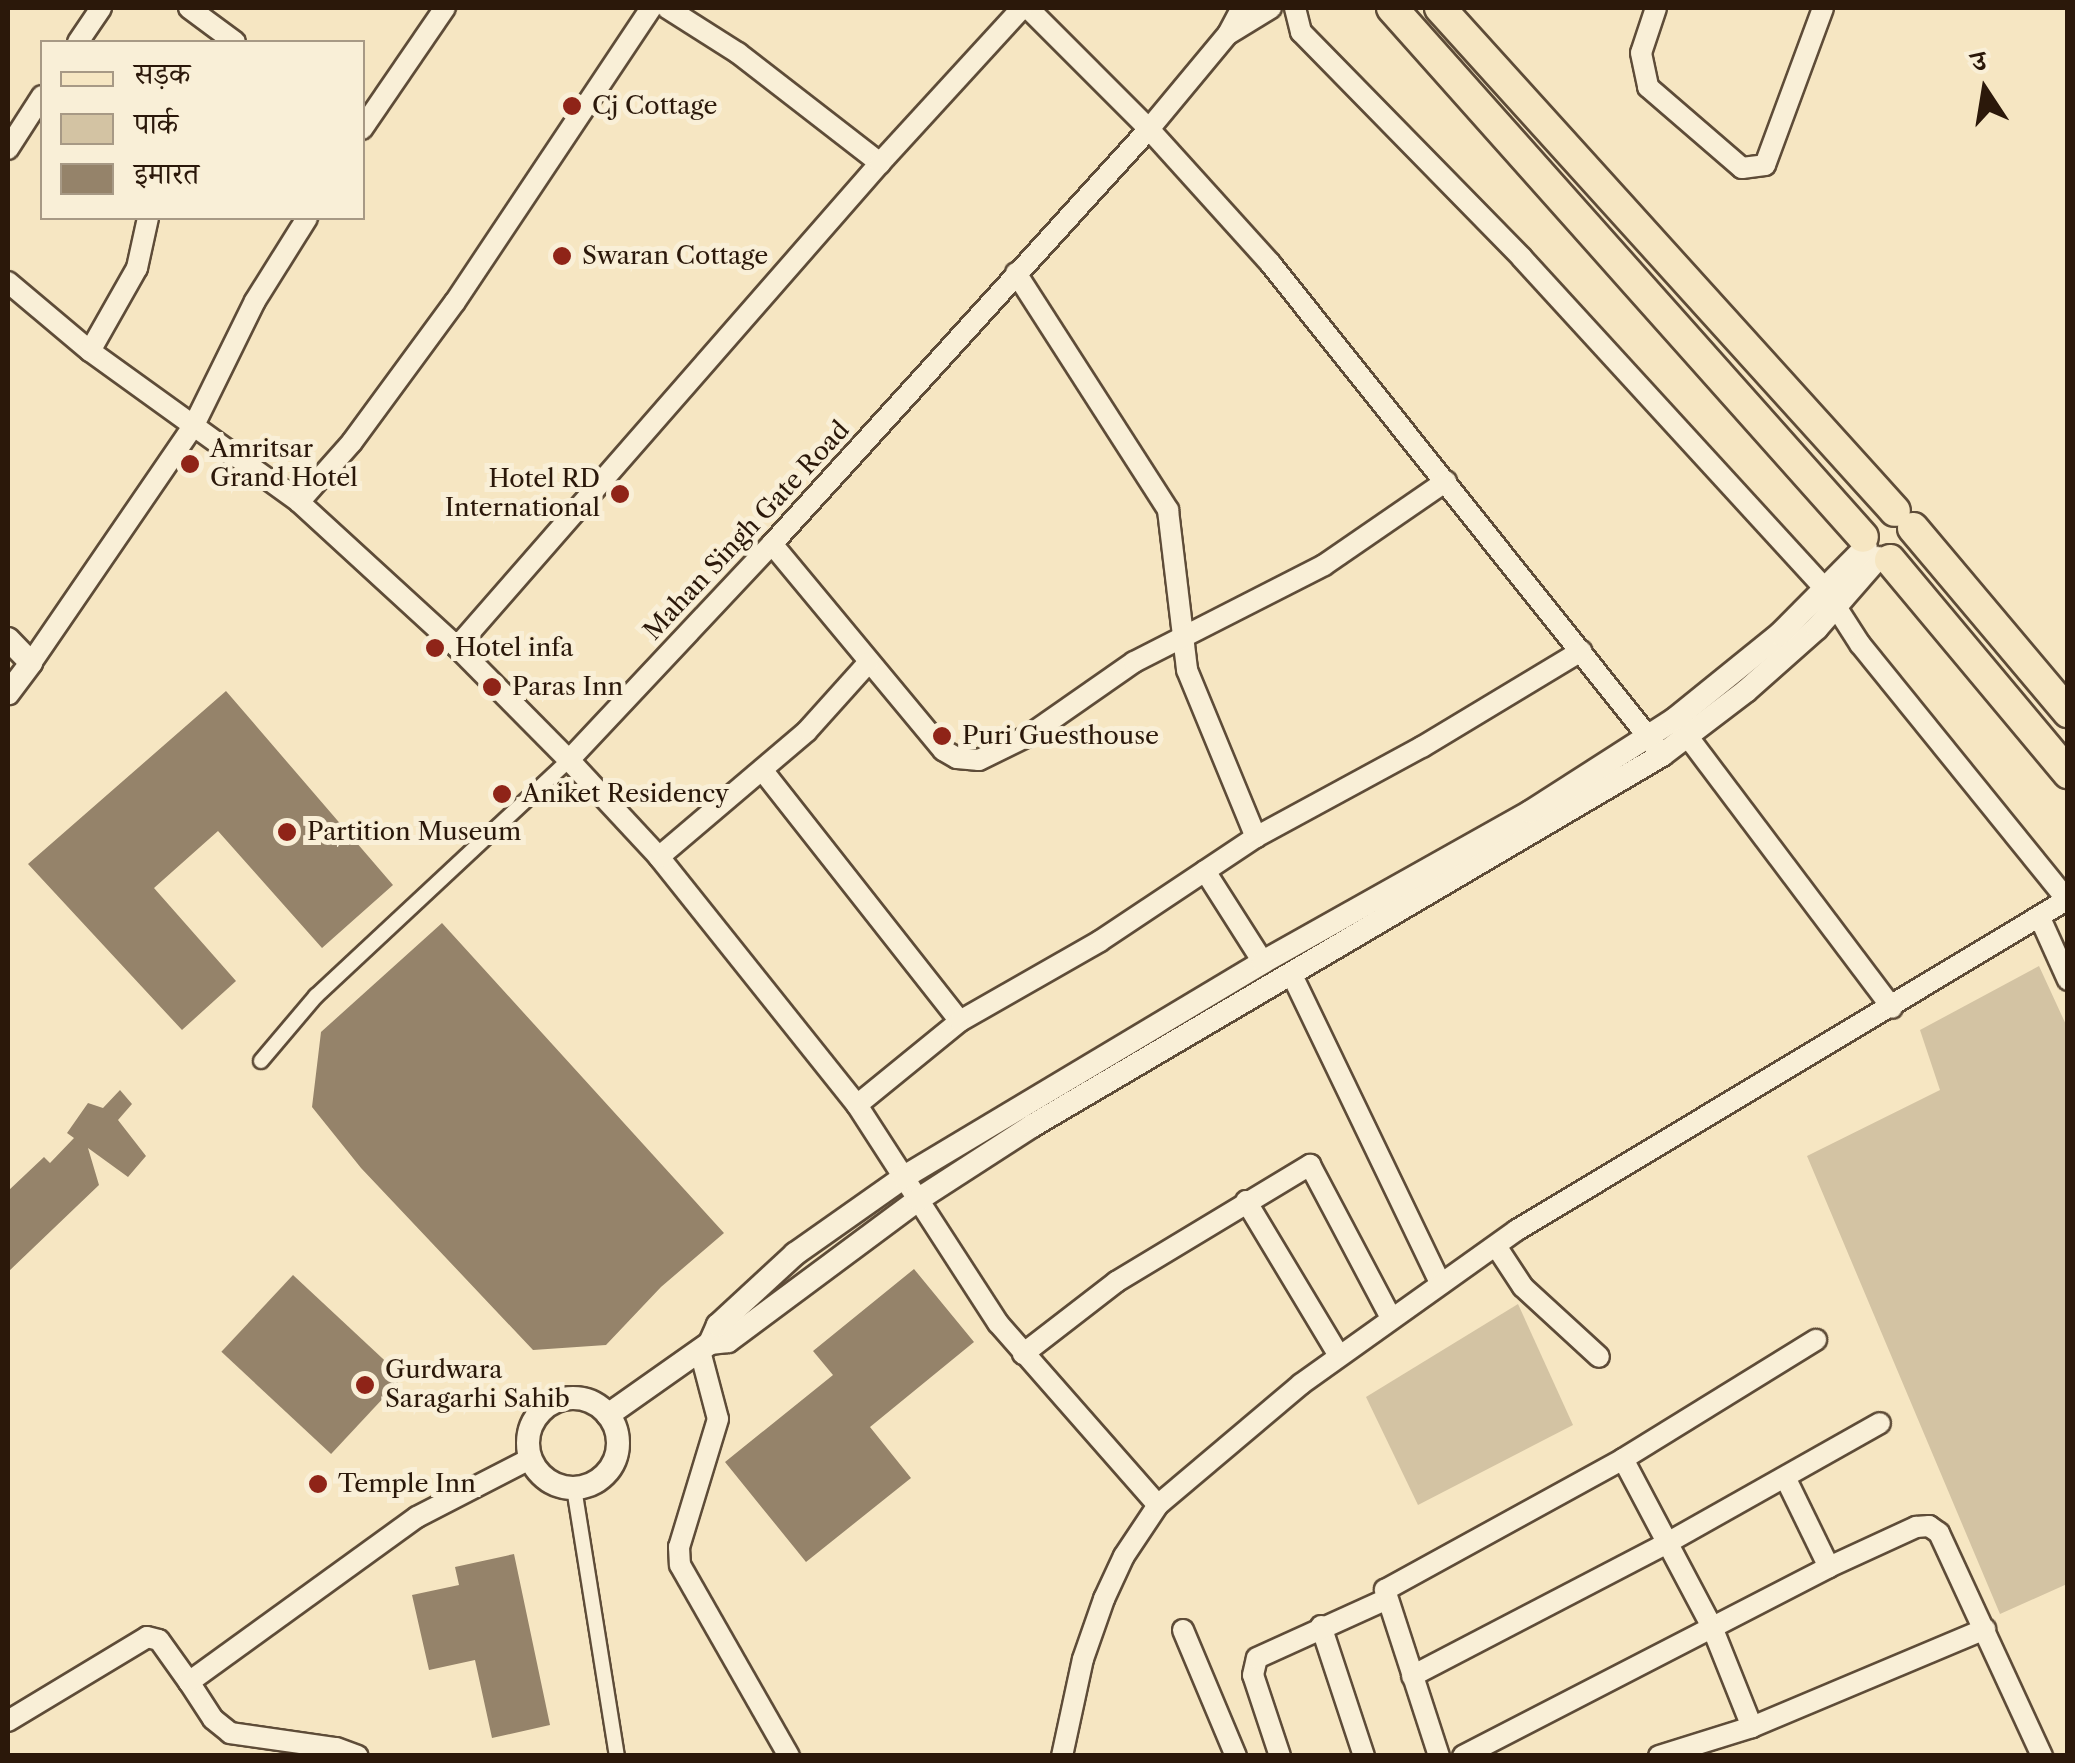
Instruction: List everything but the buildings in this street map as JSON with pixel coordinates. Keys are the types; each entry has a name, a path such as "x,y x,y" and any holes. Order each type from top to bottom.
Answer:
{"main road":[{"path":"1392,8 2068,772"},
{"path":"1440,8 1904,519 2068,712"},
{"path":"1874,551 1871,516 1904,519"},
{"path":"1874,551 1910,548 1904,519"}],"street":[{"path":"79,40 101,8"},
{"path":"189,8 232,40"},
{"path":"365,125 445,8"},
{"path":"299,502 352,442 455,302 651,8"},
{"path":"668,8 738,54 880,163"},
{"path":"457,646 880,163 1025,8 1149,129 1270,263 1655,746"},
{"name":"Mahan Singh Gate Road","path":"260,1062 316,996 570,760 772,544 1149,129 1228,34 1242,8"},
{"path":"1228,34 1271,8"},
{"path":"1062,1756 1083,1659 1104,1600 1124,1556 1158,1505 1339,1356 1496,1246 2067,899 1860,644 1831,597 1522,258 1301,32 1294,8"},
{"path":"1656,8 1641,53 1648,87 1742,168 1765,165 1822,8"},
{"path":"8,149 40,99"},
{"path":"90,351 137,268 148,220"},
{"path":"8,692 194,425 255,301 306,220"},
{"path":"1016,273 1168,510 1187,670 1256,836"},
{"path":"8,282 90,351 299,502 457,646 570,760 659,858 856,1105 1023,1354 1158,1505"},
{"path":"772,544 943,750 958,758 979,760 1016,744 1134,662 1324,564 1446,481"},
{"path":"608,1415 705,1347 728,1341 918,1199 1655,746 1681,728 1780,634 1831,597 1874,551"},
{"path":"8,639 31,663"},
{"path":"856,1105 960,1022 1012,995 1256,836 1422,747 1580,651"},
{"path":"659,858 816,722 868,664"},
{"path":"1681,728 1892,1008"},
{"path":"789,1756 680,1564 679,1547 718,1419 705,1347 718,1325 795,1254 904,1177 1004,1114 1263,962 1655,746"},
{"path":"763,771 960,1022"},
{"path":"1205,871 1263,962"},
{"path":"2040,918 2068,980"},
{"path":"1291,973 1441,1284"},
{"path":"1023,1354 1116,1282 1310,1166 1391,1318"},
{"path":"1246,1201 1339,1356"},
{"path":"1496,1246 1523,1287 1599,1357"},
{"path":"1439,1756 1385,1600 1390,1586 1624,1459 1816,1340"},
{"path":"570,1398 584,1400 608,1415 618,1441 616,1456 600,1478 574,1488 548,1481 530,1459 529,1430 547,1406 570,1398"},
{"path":"1412,1676 1669,1542 1880,1422"},
{"path":"189,1682 417,1518 530,1459"},
{"path":"1624,1459 1712,1627 1752,1727"},
{"path":"1786,1478 1829,1567"},
{"path":"574,1488 617,1756"},
{"path":"1464,1756 1916,1526 1929,1526 1938,1533 2042,1756"},
{"path":"1280,1756 1252,1666 1257,1658 1385,1600"},
{"path":"1321,1626 1364,1756"},
{"path":"1658,1756 1752,1727 1985,1629"},
{"path":"1183,1630 1236,1756"},
{"path":"8,1721 147,1636 159,1640 213,1719 230,1732 243,1738 336,1748 358,1756"}],"green space":[{"path":"2039,966 2068,1029 2067,1584 2000,1614 1807,1156 1940,1090 1920,1030"},
{"path":"1518,1304 1573,1425 1418,1505 1366,1397"}],"place":[{"name":"Cj Cottage","path":"572,106"},
{"name":"Swaran Cottage","path":"562,256"},
{"name":"Amritsar Grand Hotel","path":"190,464"},
{"name":"Hotel RD International","path":"620,494"},
{"name":"Hotel infa","path":"435,648"},
{"name":"Paras Inn","path":"492,687"},
{"name":"Puri Guesthouse","path":"942,736"},
{"name":"Aniket Residency","path":"502,794"},
{"name":"Partition Museum","path":"287,832"},
{"name":"Gurdwara Saragarhi Sahib","path":"365,1385"},
{"name":"Temple Inn","path":"318,1484"}]}
